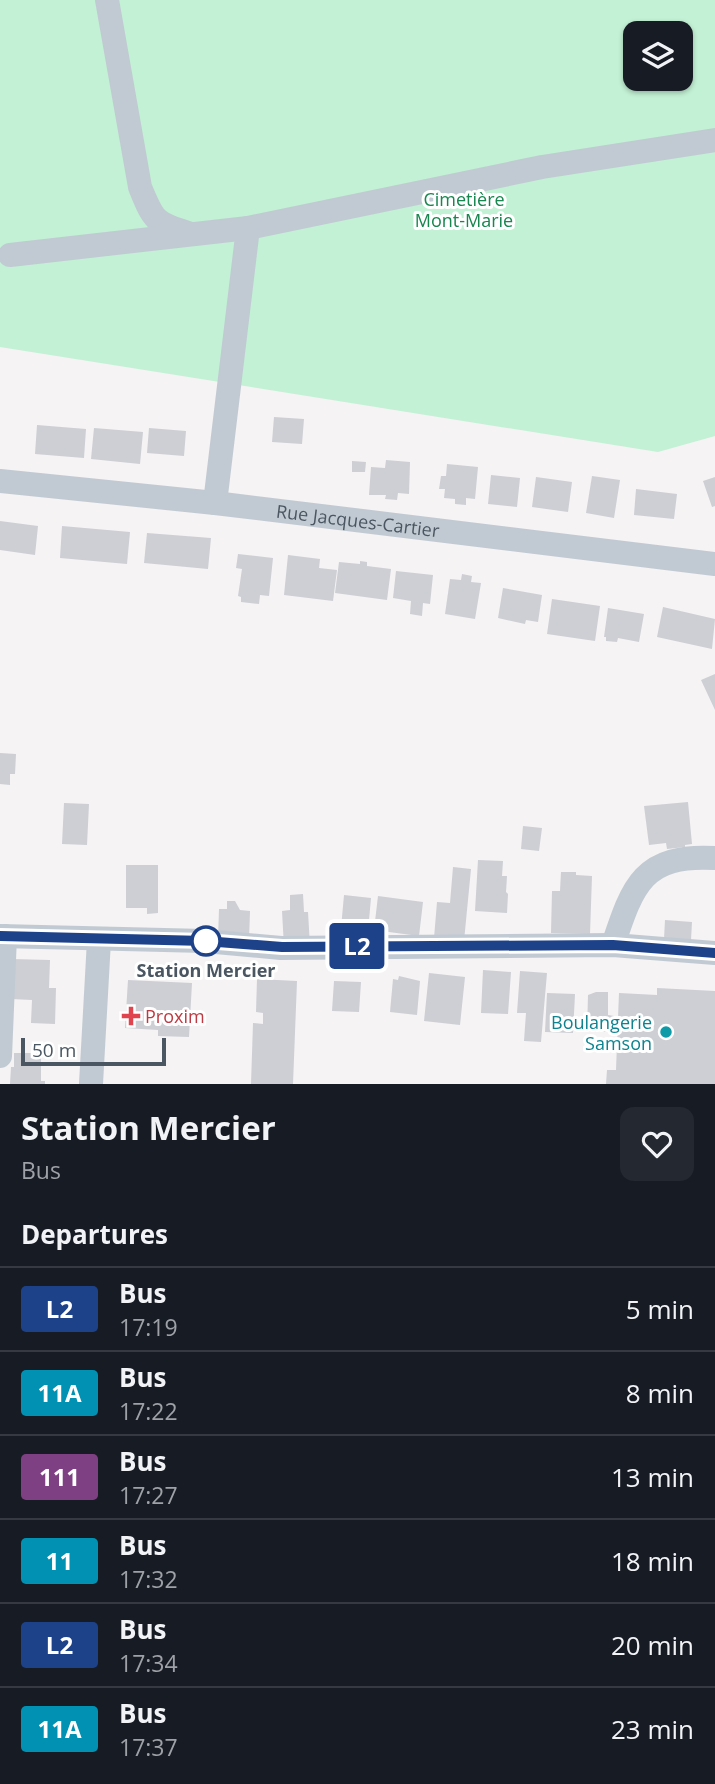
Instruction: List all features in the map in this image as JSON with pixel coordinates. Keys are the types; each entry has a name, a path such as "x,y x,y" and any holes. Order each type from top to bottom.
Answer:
{"street":[{"path":"107,0 141,187 152,215 167,227 192,234"},
{"path":"10,255 248,228 542,167 715,140"},
{"path":"215,503 248,228"},
{"name":"Rue Jacques-Cartier","path":"0,481 215,503 715,564"},
{"path":"613,945 627,903 647,873 676,860 715,858"},
{"path":"0,1056 2,936 205,941 282,947 613,945 715,953"},
{"path":"92,1084 99,940"}],"green space":[{"name":"Cimetière Mont-Marie","path":"0,0 715,0 715,436 658,452 0,347"}],"building":[{"path":"274,417 304,419 302,444 272,442"},
{"path":"37,425 86,429 84,458 35,454"},
{"path":"94,428 143,432 140,464 91,459"},
{"path":"149,428 186,431 184,456 147,453"},
{"path":"386,460 410,462 409,494 398,493 397,500 385,499 386,495 369,495 371,467 385,468"},
{"path":"352,461 366,462 365,472 352,472"},
{"path":"447,464 478,467 475,499 466,498 466,505 455,504 455,499 444,498 445,489 439,489 441,476 446,476"},
{"path":"491,475 520,478 517,507 488,504"},
{"path":"592,476 620,480 614,518 586,513"},
{"path":"536,477 572,482 568,512 532,507"},
{"path":"715,477 715,506 712,507 703,481"},
{"path":"636,489 677,494 674,519 634,515"},
{"path":"0,521 38,526 35,555 0,550"},
{"path":"62,526 130,532 127,564 60,558"},
{"path":"147,533 211,538 208,569 144,563"},
{"path":"238,554 273,558 269,596 260,595 259,604 241,602 241,597 238,596 242,569 236,568"},
{"path":"288,555 320,559 319,568 337,570 333,601 284,595"},
{"path":"360,561 367,562 367,566 391,569 387,600 335,593 339,562 360,564"},
{"path":"396,571 433,575 430,604 423,603 422,616 410,614 411,601 393,598"},
{"path":"462,574 472,576 471,582 481,583 475,619 445,614 450,579 461,580"},
{"path":"503,588 542,595 538,622 526,620 525,624 498,618"},
{"path":"552,599 600,606 595,641 547,634"},
{"path":"663,607 715,619 712,649 657,637"},
{"path":"608,608 644,614 639,642 618,638 617,642 606,641 604,637"},
{"path":"715,674 715,710 701,680"},
{"path":"0,753 16,754 15,774 10,774 10,785 0,784"},
{"path":"688,802 692,844 667,849 666,843 649,845 644,806"},
{"path":"64,803 89,804 87,845 62,844"},
{"path":"523,826 542,828 539,851 521,849"},
{"path":"478,860 503,861 502,876 507,876 507,913 475,911"},
{"path":"126,865 158,865 158,913 147,914 147,908 126,908"},
{"path":"453,867 471,869 464,941 434,938 437,902 450,903"},
{"path":"561,872 592,876 590,934 551,933 552,891 560,891"},
{"path":"303,894 304,912 308,912 310,946 284,947 282,911 290,910 290,895"},
{"path":"344,895 371,898 367,942 340,939"},
{"path":"378,896 423,902 419,936 374,930"},
{"path":"227,901 235,901 240,910 250,911 249,940 218,939 219,909 227,909"},
{"path":"665,920 692,922 691,940 664,939"},
{"path":"12,959 50,960 49,988 56,988 55,1024 31,1023 32,1000 11,999"},
{"path":"483,970 511,972 508,1014 481,1013"},
{"path":"520,971 547,973 541,1042 524,1041 526,1013 517,1013"},
{"path":"429,973 465,977 460,1025 424,1021"},
{"path":"399,976 420,981 417,1015 390,1012 393,979 398,980"},
{"path":"257,979 297,981 293,1084 251,1084 253,1023 263,1024 263,1013 256,1012"},
{"path":"128,980 192,983 189,1037 158,1036 158,1030 125,1028"},
{"path":"334,981 361,982 359,1012 332,1011"},
{"name":"Boulangerie Samson","path":"657,988 715,991 715,1084 606,1084 607,1070 616,1070 619,993 657,995"},
{"path":"608,992 608,1015 614,1016 614,1032 587,1031 588,995"},
{"path":"547,993 575,994 573,1033 545,1032"},
{"path":"14,1053 41,1053 41,1081 45,1081 45,1084 10,1084"}],"bus line":[{"name":"L2","path":"0,936 205,941 282,947 613,945 715,953"}],"place":[{"name":"Station Mercier","path":"206,941"},
{"name":"Proxim","path":"131,1016"},
{"name":"Boulangerie Samson","path":"666,1032"}]}
